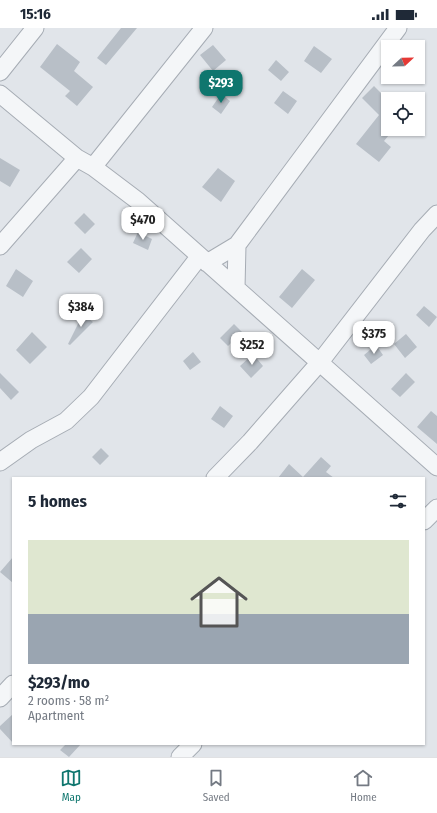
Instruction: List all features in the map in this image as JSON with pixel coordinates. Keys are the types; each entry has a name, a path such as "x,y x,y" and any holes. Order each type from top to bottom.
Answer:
{"street":[{"path":"0,72 35,28"},
{"path":"93,167 204,28"},
{"path":"0,462 31,440 66,421 91,396 203,260 237,245 398,28"},
{"path":"0,94 77,158 93,167 138,201 437,467"},
{"path":"0,246 77,158"},
{"path":"216,477 250,442 320,362 422,230 437,214"},
{"path":"236,288 237,245"},
{"path":"425,520 437,508"},
{"path":"0,698 12,685"},
{"path":"180,757 192,745"}],"building":[{"path":"121,28 137,28 106,65 97,58"},
{"path":"57,44 80,62 74,71 93,87 77,106 65,96 70,91 40,67"},
{"path":"213,45 226,60 213,71 200,55"},
{"path":"314,46 332,59 321,73 304,61"},
{"path":"276,60 289,72 281,81 268,70"},
{"path":"374,86 381,93 381,136 388,136 384,141 391,147 379,162 356,144 379,115 362,98"},
{"path":"283,91 297,101 288,114 274,103"},
{"path":"221,94 230,101 221,114 212,107"},
{"path":"0,158 20,170 10,187 0,181"},
{"path":"218,168 235,181 221,202 202,187"},
{"path":"84,213 95,224 85,234 74,223"},
{"path":"138,232 152,239 148,250 133,243"},
{"path":"81,248 92,259 79,273 67,262"},
{"path":"16,269 33,281 23,297 6,286"},
{"path":"302,269 315,280 292,308 279,297"},
{"path":"424,306 437,317 429,327 416,315"},
{"path":"83,314 93,322 70,345 68,344"},
{"path":"234,324 242,332 228,346 220,338"},
{"path":"32,332 47,347 30,364 16,350"},
{"path":"406,334 417,347 405,358 394,344"},
{"path":"376,345 383,355 371,364 364,355"},
{"path":"193,352 201,362 190,370 183,361"},
{"path":"253,354 263,366 251,378 240,366"},
{"path":"0,373 19,392 11,400 0,388"},
{"path":"406,373 415,382 400,397 391,389"},
{"path":"220,406 233,416 224,428 211,419"},
{"path":"431,411 437,416 437,444 417,427"},
{"path":"101,448 109,456 100,465 92,457"},
{"path":"321,457 331,466 326,472 333,477 303,477"},
{"path":"289,464 303,477 279,477"},
{"path":"12,558 12,582 0,572"},
{"path":"12,715 12,742 0,729 0,726"},
{"path":"65,745 80,745 69,757 60,750"}]}
